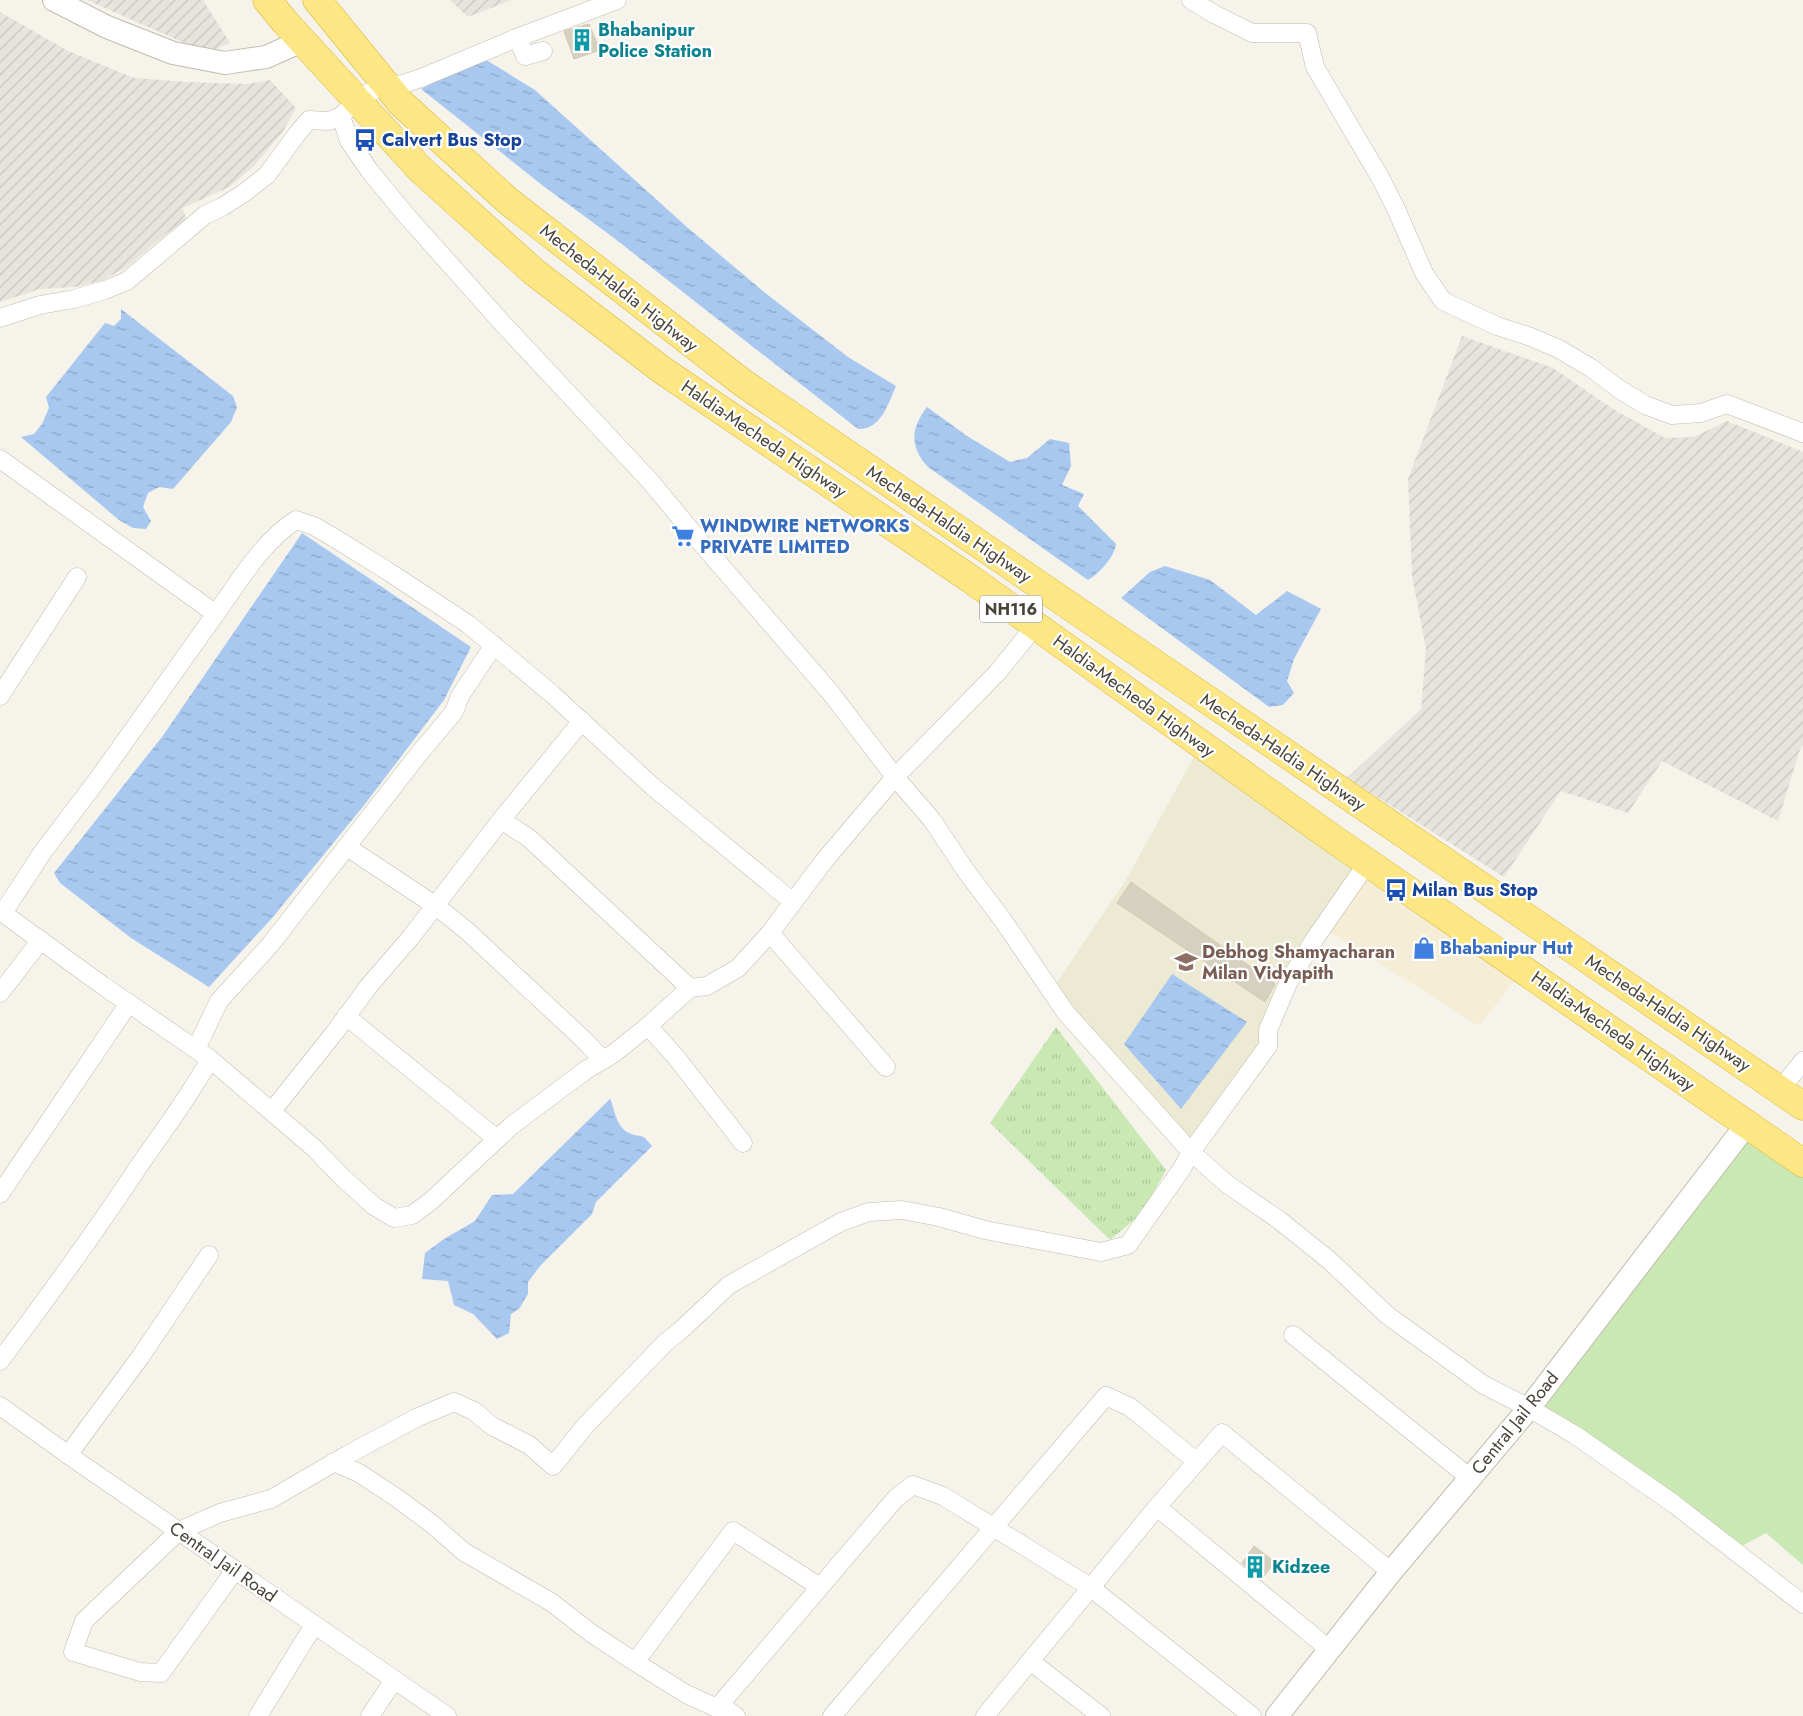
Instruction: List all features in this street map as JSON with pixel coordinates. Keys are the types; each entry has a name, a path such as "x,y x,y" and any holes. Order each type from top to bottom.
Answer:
{"highway":[{"name":"Haldia-Mecheda Highway","path":"267,0 302,41 349,108 534,272 662,370 972,580 1368,862 1803,1163"},
{"name":"Mecheda-Haldia Highway","path":"318,0 402,103 508,201 742,383 1803,1106"}],"street":[{"path":"54,0 107,27 173,53 225,63 266,57 302,41"},
{"path":"0,318 40,305 97,293 126,280 205,215 244,193 267,174 310,120 329,121 385,83 400,85 421,78 514,39 617,0"},
{"path":"1191,0 1252,33 1307,33 1315,67 1396,208 1424,272 1442,301 1497,326 1531,337 1559,349 1591,368 1644,405 1672,415 1701,413 1727,404 1803,433"},
{"path":"514,39 519,41 525,56 543,51"},
{"path":"349,108 349,141 369,170 405,214 504,325 650,481 830,692 895,777 932,820 1066,1013 1191,1152 1227,1184 1279,1220 1329,1260 1387,1315 1484,1385 1529,1408 1575,1435 1674,1504 1803,1604"},
{"path":"0,459 152,570 209,609 217,612"},
{"path":"792,902 652,786 582,721 468,624 386,570 314,526 296,520 281,530 258,555 1,912 203,1054 314,1148 374,1206 394,1218 412,1215 431,1201 497,1138 586,1070 603,1060 648,1026 690,988 707,986 738,968 770,933 824,861 895,777 998,672 1036,626"},
{"path":"0,696 77,577"},
{"path":"0,1362 56,1286 193,1090 219,1001 270,945 454,712 460,696 494,646"},
{"path":"272,1111 368,987 412,938 501,820 582,721"},
{"path":"501,820 529,838 690,988"},
{"path":"347,847 436,906 466,930 582,1038 603,1060"},
{"path":"235,1570 161,1674 140,1672 72,1652 84,1621 179,1531 220,1513 270,1499 416,1418 454,1402 474,1411 492,1426 529,1445 553,1466 586,1425 665,1343 729,1285 841,1222 869,1212 902,1210 939,1217 985,1230 1101,1252 1128,1245 1181,1170 1191,1152 1268,1046 1268,1030 1288,983 1314,940 1368,862"},
{"path":"770,933 886,1067"},
{"path":"0,992 41,940"},
{"path":"0,1194 129,1003"},
{"path":"346,1016 497,1138"},
{"path":"648,1026 743,1143"},
{"path":"1780,1090 1803,1061"},
{"name":"Central Jail Road","path":"1277,1716 1391,1572 1529,1408 1748,1124"},
{"path":"68,1455 141,1356 209,1255"},
{"path":"1293,1335 1470,1478"},
{"path":"832,1716 1106,1396 1130,1407 1197,1462"},
{"name":"Central Jail Road","path":"0,1406 68,1455 447,1716"},
{"path":"985,1716 1090,1587 1222,1433 1391,1572"},
{"path":"334,1462 359,1473 397,1498 432,1524 464,1552 551,1602 635,1662 686,1694 727,1713 820,1587 896,1498 913,1485 942,1496 1090,1587 1252,1716"},
{"path":"1157,1507 1330,1650"},
{"path":"635,1662 733,1531 820,1587"},
{"path":"258,1716 314,1625"},
{"path":"1030,1661 1101,1716"},
{"path":"370,1716 394,1680"}],"shaded area":[{"path":"87,0 203,0 230,43 215,49 189,45"},
{"path":"450,0 511,0 468,17"},
{"path":"0,12 68,51 134,78 247,84 270,80 296,108 282,133 253,167 229,187 183,208 186,220 167,233 127,267 101,281 75,287 40,289 0,302"},
{"path":"1462,336 1553,368 1613,409 1665,438 1694,437 1727,421 1803,452 1803,745 1800,749 1778,821 1662,761 1628,813 1561,791 1504,877 1347,778 1421,709 1426,649 1412,576 1408,479"},
{"name":"Debhog Shamyacharan Milan Vidyapith","path":"1201,744 1368,862 1268,1030 1191,1152 1051,991 1126,880"},
{"name":"Bhabanipur Hut","path":"1368,862 1523,970 1479,1026 1322,927"}],"green space":[{"path":"1056,1027 1166,1170 1141,1214 1110,1240 990,1123"},
{"path":"1747,1124 1803,1163 1803,1565 1766,1533 1734,1550 1529,1408"}],"water":[{"path":"483,58 535,90 688,228 764,292 848,357 896,386 887,408 878,421 866,428 858,429 421,89"},
{"path":"121,309 233,396 237,407 231,422 173,489 159,487 148,493 143,507 151,521 146,529 133,528 119,520 21,437 34,434 42,424 49,408 46,397 105,323 114,326 121,319"},
{"path":"927,407 967,436 1010,462 1027,458 1050,439 1069,443 1071,466 1062,485 1084,494 1078,506 1116,544 1110,559 1088,580 928,467 918,452 914,437 918,422"},
{"path":"302,533 471,647 444,700 365,804 273,917 209,987 131,938 60,883 54,873 162,737"},
{"path":"1165,566 1210,580 1256,615 1287,591 1321,609 1294,659 1287,681 1294,693 1283,705 1269,707 1121,598 1150,572"},
{"path":"1172,974 1247,1022 1181,1109 1124,1044"},
{"path":"610,1099 621,1127 629,1133 643,1137 652,1146 596,1202 592,1214 540,1266 528,1282 528,1294 519,1309 511,1314 509,1333 497,1339 473,1314 454,1305 448,1281 422,1279 425,1253 444,1239 475,1221 492,1195 513,1194"}],"building":[{"name":"Bhabanipur Police Station","path":"589,24 600,50 574,59 564,31"},
{"name":"Debhog Shamyacharan Milan Vidyapith","path":"1131,882 1275,984 1265,1002 1117,903"},
{"name":"Kidzee","path":"1254,1546 1275,1562 1261,1580 1242,1563"}],"place":[{"name":"Bhabanipur Police Station","path":"582,40"},
{"name":"Calvert Bus Stop","path":"365,140"},
{"name":"WINDWIRE NETWORKS PRIVATE LIMITED","path":"683,536"},
{"name":"Milan Bus Stop","path":"1396,890"},
{"name":"Bhabanipur Hut","path":"1424,948"},
{"name":"Debhog Shamyacharan Milan Vidyapith","path":"1186,962"},
{"name":"Kidzee","path":"1255,1567"}]}
